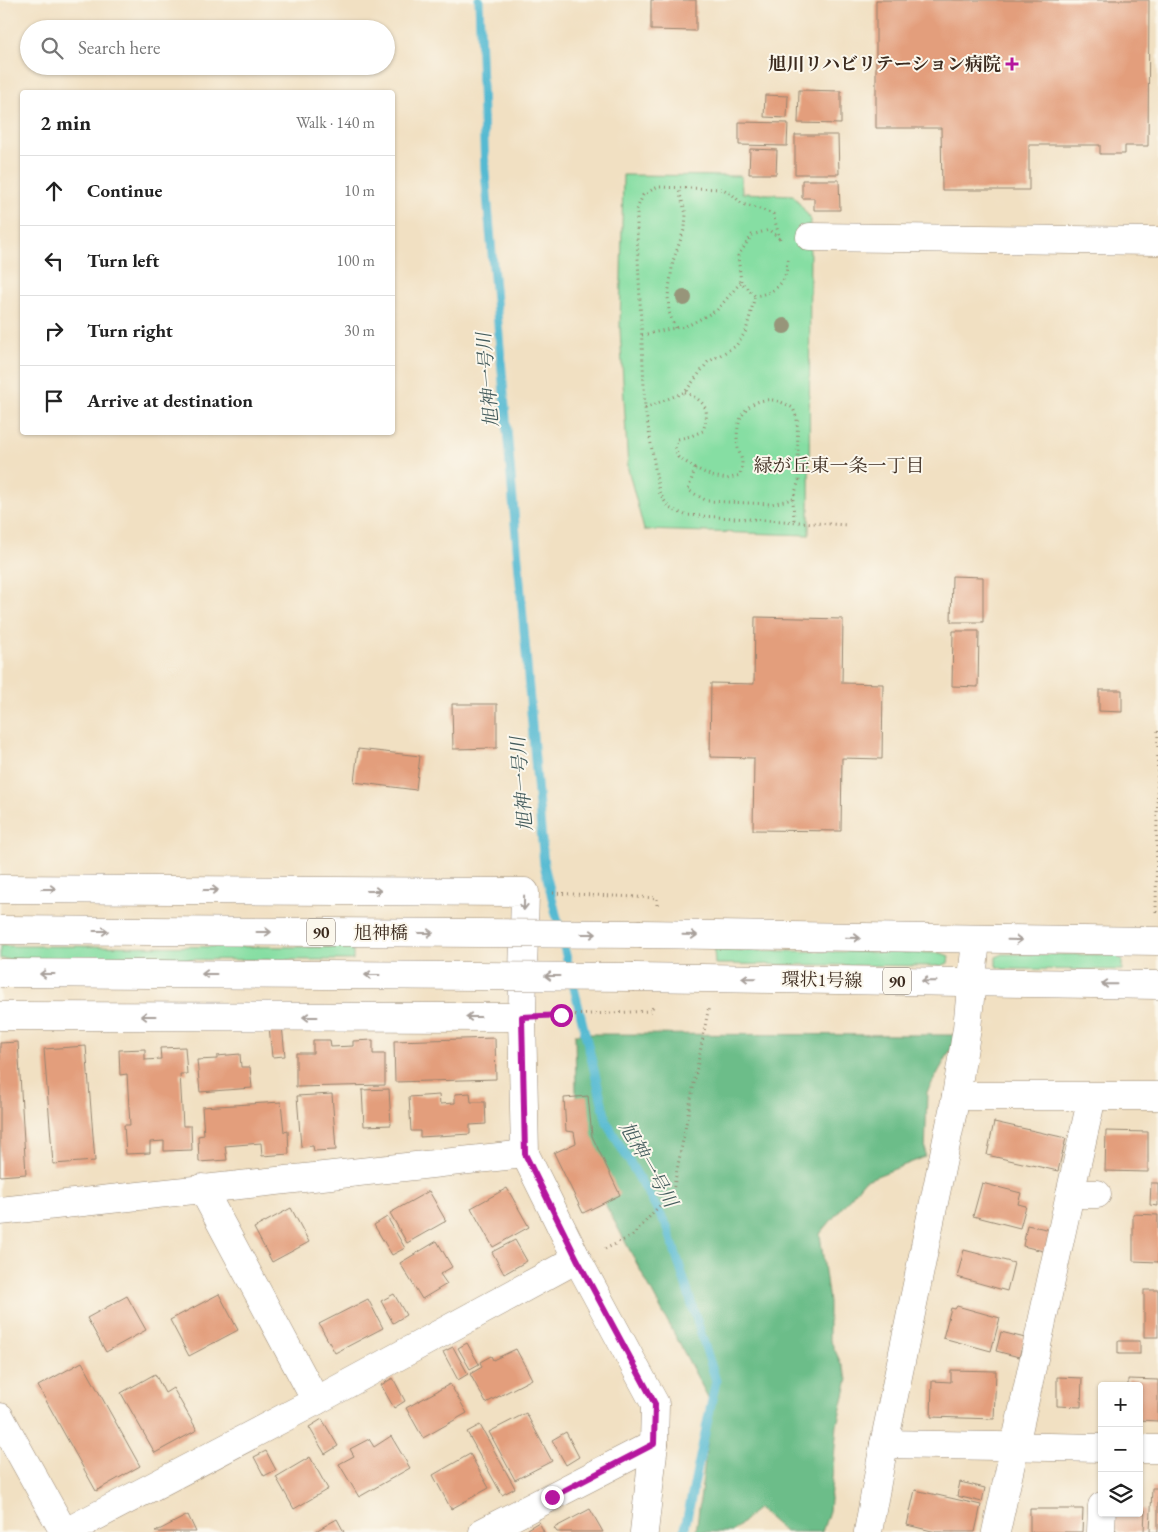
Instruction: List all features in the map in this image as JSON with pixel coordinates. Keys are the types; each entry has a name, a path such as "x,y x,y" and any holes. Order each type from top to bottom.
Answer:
{"street":[{"path":"799,243 1158,240"},
{"path":"0,889 525,892 522,1017 525,1154 577,1259 655,1404 654,1444 644,1532"},
{"name":"旭神橋","path":"0,930 641,934 976,940"},
{"name":"90","path":"976,940 1157,931"},
{"path":"868,1532 884,1444 956,1096 967,1028 976,940"},
{"name":"環状1号線","path":"0,974 635,977 1158,985"},
{"path":"0,1016 522,1017"},
{"path":"956,1096 1158,1096"},
{"path":"996,1532 1092,1097"},
{"path":"0,1211 525,1154"},
{"path":"202,1188 316,1401"},
{"path":"1070,1194 1097,1194"},
{"path":"0,1418 65,1532 316,1401 577,1259"},
{"path":"484,1532 654,1444"},
{"path":"884,1444 1098,1448"},
{"path":"1143,1449 1158,1449"},
{"path":"1101,1532 1102,1517"}],"path":[{"path":"779,238 773,214 742,204 723,189 657,187 643,194 637,209 637,236 645,408 659,492 669,508 685,515 847,525"},
{"path":"675,328 669,312 668,296 673,261 685,227 686,214 678,188"},
{"path":"769,230 779,238 799,243 788,271 780,285 768,294 756,296 741,282 738,256 752,235 769,230"},
{"path":"642,335 690,325 717,310 741,282"},
{"path":"645,408 685,392 708,362 736,346 746,331 756,296"},
{"path":"685,392 698,399 705,406 707,418 703,431 678,439 674,447 678,457 712,476 727,479 740,475 742,463 737,433 741,416 749,405 765,399 782,402 793,408 797,419 799,480 793,500 794,521"},
{"path":"695,468 688,490 707,501 771,504 793,500"},
{"path":"1157,931 1158,727"},
{"path":"525,892 657,898 657,907"},
{"path":"577,1259 584,1258 632,1236 673,1191 710,1001"},
{"path":"522,1017 640,1012"}],"green space":[{"path":"623,175 741,176 742,193 793,195 810,218 809,535 644,530 628,469 620,329"},
{"path":"0,946 353,947 353,960 0,959"},
{"path":"714,950 941,953 949,956 948,963 941,966 715,964"},
{"path":"1003,954 1122,955 1122,970 1003,969 996,966 996,957"},
{"path":"575,1034 959,1035 927,1092 925,1157 864,1181 820,1234 829,1302 829,1337 848,1379 837,1425 829,1511 822,1532 785,1532 758,1508 732,1532 696,1532 712,1405 577,1151"}],"building":[{"path":"651,0 696,0 696,31 651,30"},
{"name":"旭川リハビリテーション病院","path":"876,0 1149,0 1148,146 1125,146 1125,154 1100,154 1100,145 1029,145 1029,190 942,190 941,128 876,128"},
{"path":"799,90 841,91 841,124 798,123"},
{"path":"765,95 788,96 787,118 764,117"},
{"path":"739,122 788,123 787,146 739,145"},
{"path":"795,135 838,135 839,174 795,174"},
{"path":"750,149 777,150 776,174 749,174"},
{"path":"802,180 839,180 840,210 814,210 814,198 802,198"},
{"path":"952,576 983,577 983,622 951,622"},
{"path":"755,617 843,619 842,683 883,684 882,759 842,758 841,831 753,830 754,758 710,757 711,683 754,684"},
{"path":"953,631 979,631 978,687 952,686"},
{"path":"1099,690 1122,690 1122,712 1099,711"},
{"path":"452,704 497,704 497,748 453,749"},
{"path":"358,749 420,756 416,790 354,782"},
{"path":"282,1025 285,1056 272,1057 269,1026"},
{"path":"495,1038 496,1079 395,1082 394,1041"},
{"path":"313,1040 330,1040 331,1047 353,1046 353,1041 373,1040 373,1054 385,1054 385,1085 296,1087 296,1053 313,1053"},
{"path":"18,1042 26,1174 0,1176 0,1043"},
{"path":"86,1046 95,1161 53,1164 44,1049"},
{"path":"185,1047 187,1074 180,1074 183,1126 191,1126 192,1150 164,1151 164,1141 150,1142 150,1153 126,1154 124,1125 130,1125 127,1074 120,1075 119,1050 145,1049 145,1060 161,1059 160,1048"},
{"path":"240,1054 241,1067 250,1067 252,1088 200,1092 197,1060 217,1059 217,1056"},
{"path":"389,1089 391,1125 364,1126 362,1090"},
{"path":"470,1093 471,1102 485,1102 486,1124 470,1125 470,1134 420,1137 420,1131 411,1131 409,1097 439,1095 440,1104 455,1103 455,1094"},
{"path":"332,1094 336,1150 314,1151 313,1146 301,1147 297,1096"},
{"path":"588,1096 592,1136 620,1195 583,1213 554,1153 576,1143 574,1132 566,1131 564,1098"},
{"path":"281,1102 284,1132 288,1131 289,1154 262,1156 261,1143 225,1146 227,1160 199,1162 198,1136 204,1135 202,1107"},
{"path":"994,1122 1066,1138 1058,1171 987,1155"},
{"path":"1106,1131 1148,1132 1148,1172 1105,1171"},
{"path":"982,1183 1021,1193 1018,1204 1026,1206 1020,1228 973,1216"},
{"path":"1151,1183 1158,1183 1158,1206 1150,1205"},
{"path":"507,1188 529,1227 493,1247 471,1208"},
{"path":"429,1191 446,1221 407,1243 390,1213"},
{"path":"291,1208 309,1242 272,1262 254,1228"},
{"path":"1133,1214 1158,1215 1158,1262 1133,1261"},
{"path":"387,1217 405,1248 392,1255 374,1225"},
{"path":"1027,1225 1051,1230 1047,1252 1023,1246"},
{"path":"515,1240 527,1261 504,1274 492,1252"},
{"path":"437,1241 452,1267 440,1274 447,1284 422,1299 400,1263"},
{"path":"964,1250 1014,1263 1007,1291 957,1277"},
{"path":"1144,1290 1158,1290 1158,1337 1144,1337"},
{"path":"219,1294 238,1330 189,1356 170,1320"},
{"path":"394,1294 406,1315 393,1323 381,1301"},
{"path":"127,1296 146,1330 106,1352 87,1318"},
{"path":"368,1299 383,1328 335,1353 319,1324"},
{"path":"957,1306 1000,1318 991,1351 943,1338 951,1308 955,1309"},
{"path":"1001,1332 1025,1338 1019,1357 996,1351"},
{"path":"1118,1341 1140,1341 1140,1354 1118,1354"},
{"path":"467,1343 479,1364 470,1369 458,1348"},
{"path":"453,1347 468,1374 458,1380 443,1352"},
{"path":"516,1349 532,1379 486,1403 470,1374 482,1367 480,1362 491,1356 493,1360"},
{"path":"82,1362 140,1466 96,1491 38,1386"},
{"path":"951,1370 996,1371 994,1419 931,1417 932,1381 951,1382"},
{"path":"155,1374 165,1393 173,1388 197,1430 155,1453 121,1393"},
{"path":"1057,1377 1082,1378 1081,1407 1057,1406"},
{"path":"393,1378 405,1401 394,1408 381,1385"},
{"path":"1128,1379 1158,1380 1158,1421 1143,1420 1143,1382 1128,1382"},
{"path":"450,1384 467,1413 423,1438 406,1408"},
{"path":"526,1413 552,1461 515,1480 489,1432"},
{"path":"322,1419 338,1446 325,1454 309,1427"},
{"path":"480,1425 515,1488 502,1495 467,1432"},
{"path":"566,1432 579,1457 566,1465 552,1440"},
{"path":"391,1436 410,1468 359,1497 339,1464 354,1456 350,1449 369,1439 374,1447"},
{"path":"266,1451 276,1470 264,1476 254,1457"},
{"path":"470,1454 489,1488 451,1509 433,1475"},
{"path":"310,1457 328,1489 294,1509 276,1477"},
{"path":"960,1482 985,1488 982,1502 957,1496"},
{"path":"1152,1488 1158,1488 1158,1532 1150,1532"},
{"path":"915,1490 981,1505 975,1532 936,1532 907,1525"},
{"path":"590,1509 603,1532 557,1532 554,1528"},
{"path":"1030,1509 1083,1509 1082,1532 1030,1532"},
{"path":"1143,1510 1145,1510 1144,1532 1118,1532 1112,1526 1113,1517 1143,1517"},
{"path":"188,1515 196,1532 155,1532"},
{"path":"337,1519 344,1532 314,1532"},
{"path":"539,1522 544,1532 528,1532 527,1529"}],"waterway":[{"name":"旭神一号川","path":"479,0 485,171 544,865 607,1123 667,1226 716,1381 684,1532"}],"place":[{"name":"旭川リハビリテーション病院","path":"1012,64"}],"district":[{"name":"緑が丘東一条一丁目","path":"839,465"}],"route":[{"path":"552,1497 654,1444 655,1404 577,1259 525,1154 522,1017 561,1015"}]}
